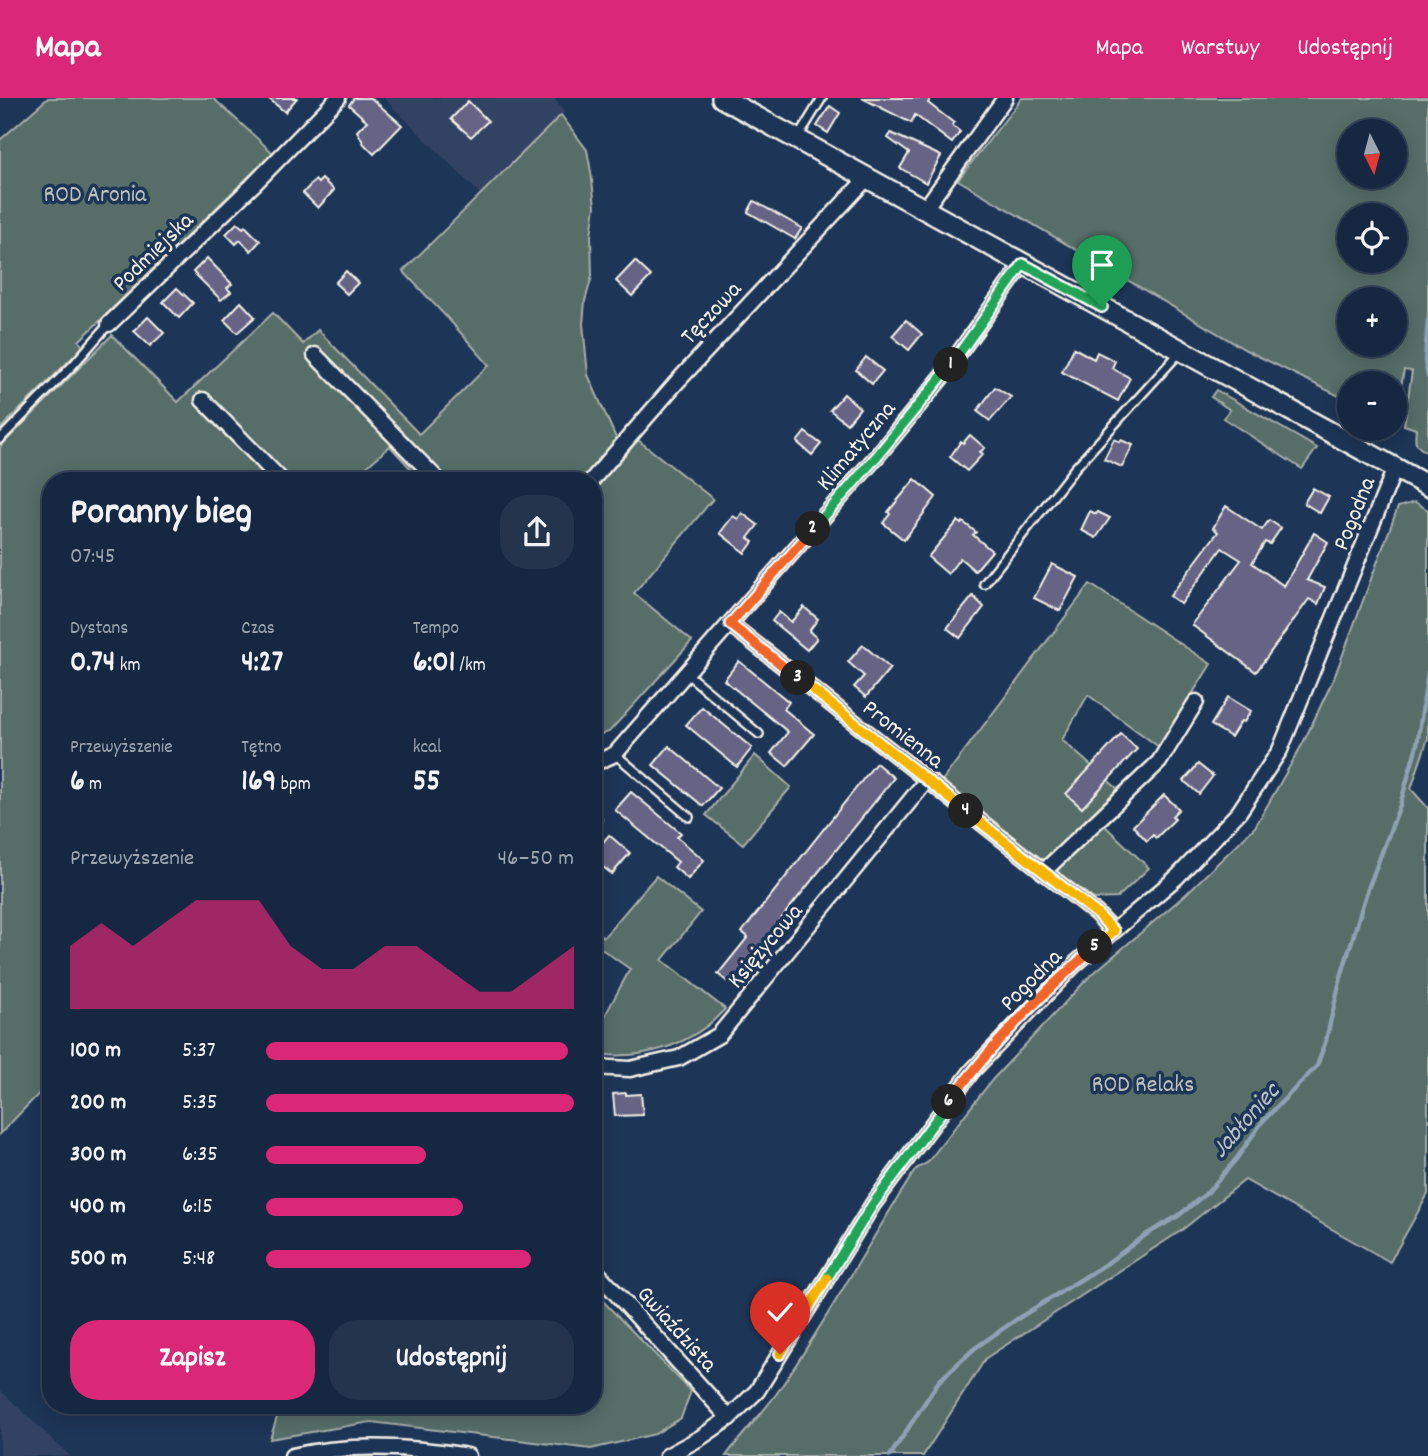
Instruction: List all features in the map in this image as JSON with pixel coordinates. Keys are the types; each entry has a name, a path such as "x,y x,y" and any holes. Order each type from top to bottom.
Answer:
{"street":[{"name":"Podmiejska","path":"109,324 253,185 338,98"},
{"path":"722,98 796,139 864,182 924,209 1428,486"},
{"path":"924,209 1005,98"},
{"name":"Tęczowa","path":"599,472 676,383 864,182"},
{"name":"Klimatyczna","path":"602,760 615,754 877,456 933,388 1023,264"},
{"path":"315,355 430,472"},
{"path":"203,400 273,472"},
{"name":"Pogodna","path":"667,1456 729,1418 757,1391 873,1204 972,1071 1074,965 1177,877 1239,812 1280,751 1395,468"},
{"name":"Promienna","path":"730,624 1096,913 1114,931"},
{"path":"1043,872 1159,762 1196,702"},
{"name":"Księżycowa","path":"602,1067 630,1069 679,1058 719,1035 927,780"},
{"name":"Gwiaździsta","path":"602,1278 729,1418"},
{"path":"292,1456 346,1447 383,1447 429,1449 468,1456"}],"lane":[{"path":"796,139 822,98"},
{"name":"Podmiejska","path":"0,439 109,324"},
{"path":"984,584 1075,468 1181,350"},
{"path":"686,673 760,734"},
{"path":"615,754 689,817"}],"shaded area":[{"path":"384,98 554,98 564,112 481,195"},
{"path":"0,1390 70,1456 0,1456"}],"green space":[{"name":"ROD Aronia","path":"48,98 213,98 273,153 79,341 83,347 0,429 0,140"},
{"path":"1022,98 1428,98 1428,453 1416,444 1416,429 1407,426 1412,371 1337,371 1337,395 1246,350 958,180"},
{"path":"561,115 587,150 591,172 595,206 591,235 592,276 585,301 583,324 588,375 616,438 613,447 590,472 414,472 390,446 361,472 42,472 42,1090 0,1134 0,447 112,335 178,402 273,313 303,344 318,330 419,434 489,365 403,271"},
{"path":"1216,390 1317,448 1302,469 1223,418 1230,410 1211,397"},
{"path":"638,440 713,499 634,593 692,641 609,732 602,734 602,480"},
{"name":"ROD Relaks","path":"1415,502 1428,510 1428,738 1411,789 1428,808 1428,1194 1390,1262 1245,1180 1182,1230 986,1358 923,1456 726,1456 771,1401 795,1366 916,1169 927,1163 993,1079 1089,977 1185,895 1255,827 1303,743 1334,678 1398,507"},
{"path":"1090,584 1211,664 1159,747 1088,695 1062,740 1119,790 1044,861 941,782"},
{"path":"755,755 791,787 743,844 706,815"},
{"path":"1104,825 1149,868 1117,898 1094,899 1055,870"},
{"path":"656,876 701,912 662,960 725,1009 697,1033 665,1048 630,1055 602,1054 602,1021 630,969 602,949 602,936 604,937"},
{"path":"602,1300 691,1391 681,1418 655,1434 591,1449 371,1422 270,1439 278,1414 602,1414"}],"building":[{"path":"268,98 297,98 285,112"},
{"path":"354,98 371,98 402,125 374,154 357,131 367,121 349,105"},
{"path":"862,98 931,98 928,103 954,123 952,125 960,132 952,143 915,115 911,123"},
{"path":"468,101 488,121 471,137 451,119"},
{"path":"830,106 840,113 828,133 817,126"},
{"path":"891,133 941,156 926,183 900,168 909,153 888,138"},
{"path":"322,179 334,190 318,208 303,193 315,180 318,183"},
{"path":"754,201 802,228 795,239 748,212"},
{"path":"237,223 243,228 245,226 260,241 251,251 240,240 236,244 226,234"},
{"path":"207,258 232,284 227,288 231,292 221,300 193,272"},
{"path":"635,261 651,276 632,296 616,281"},
{"path":"346,271 358,283 347,294 335,283"},
{"path":"177,288 193,303 179,318 163,302"},
{"path":"241,302 255,317 237,333 224,320"},
{"path":"148,317 164,333 150,346 134,331"},
{"path":"906,320 922,334 909,350 892,336"},
{"path":"1074,348 1094,359 1097,352 1115,361 1112,368 1130,378 1118,401 1062,372"},
{"path":"866,357 883,371 872,384 856,370"},
{"path":"995,387 1011,397 990,421 977,411"},
{"path":"844,394 860,408 847,424 830,410"},
{"path":"805,432 821,444 812,455 797,442"},
{"path":"970,435 985,448 980,452 983,454 967,471 950,457 961,441 963,443"},
{"path":"1114,439 1133,445 1122,467 1104,459"},
{"path":"915,479 936,497 904,540 883,523 890,514 888,512"},
{"path":"1313,488 1329,497 1320,513 1304,503"},
{"path":"1226,506 1262,530 1269,520 1281,528 1270,544 1265,542 1252,563 1284,586 1314,533 1328,542 1307,580 1325,587 1318,604 1309,599 1256,672 1192,625 1241,560 1222,548 1181,604 1170,596 1218,532 1213,528"},
{"path":"1090,511 1110,518 1096,538 1081,530"},
{"path":"742,513 758,525 748,538 753,542 745,553 720,533 733,516 738,519"},
{"path":"958,521 976,532 973,535 992,551 975,571 960,558 948,574 928,557"},
{"path":"1052,564 1078,577 1060,611 1034,598"},
{"path":"973,596 984,607 960,638 947,628"},
{"path":"804,607 818,619 809,631 817,638 807,650 772,621 779,612 791,622"},
{"path":"863,645 890,668 866,697 854,687 864,676 848,662"},
{"path":"739,661 789,702 784,709 814,734 787,766 771,753 788,732 724,680"},
{"path":"1228,697 1251,711 1231,737 1211,725"},
{"path":"702,707 752,748 737,767 686,725"},
{"path":"1121,734 1137,749 1082,808 1066,794"},
{"path":"669,746 719,788 703,806 653,765"},
{"path":"876,763 894,778 780,920 782,921 750,960 753,963 734,987 718,974 748,937 742,932"},
{"path":"1198,764 1213,776 1199,794 1184,781"},
{"path":"631,792 681,833 677,837 704,860 688,879 674,867 678,862 615,810"},
{"path":"1164,795 1179,809 1172,816 1175,819 1156,838 1153,835 1147,841 1133,826"},
{"path":"609,835 630,853 612,874 602,866 602,843"},
{"path":"613,1094 641,1094 643,1115 615,1116"}],"waterway":[{"name":"Jabłoniec","path":"1428,320 1425,361 1428,377"},
{"name":"Jabłoniec","path":"890,1456 939,1381 975,1348 1178,1216 1208,1192 1237,1158 1262,1122 1317,1066 1366,894 1400,805 1417,745 1428,672"}],"route":[{"path":"780,1354 873,1204 972,1071 1074,965 1114,931 1096,913 730,624 877,456 941,378 1023,264 1102,307"}]}
